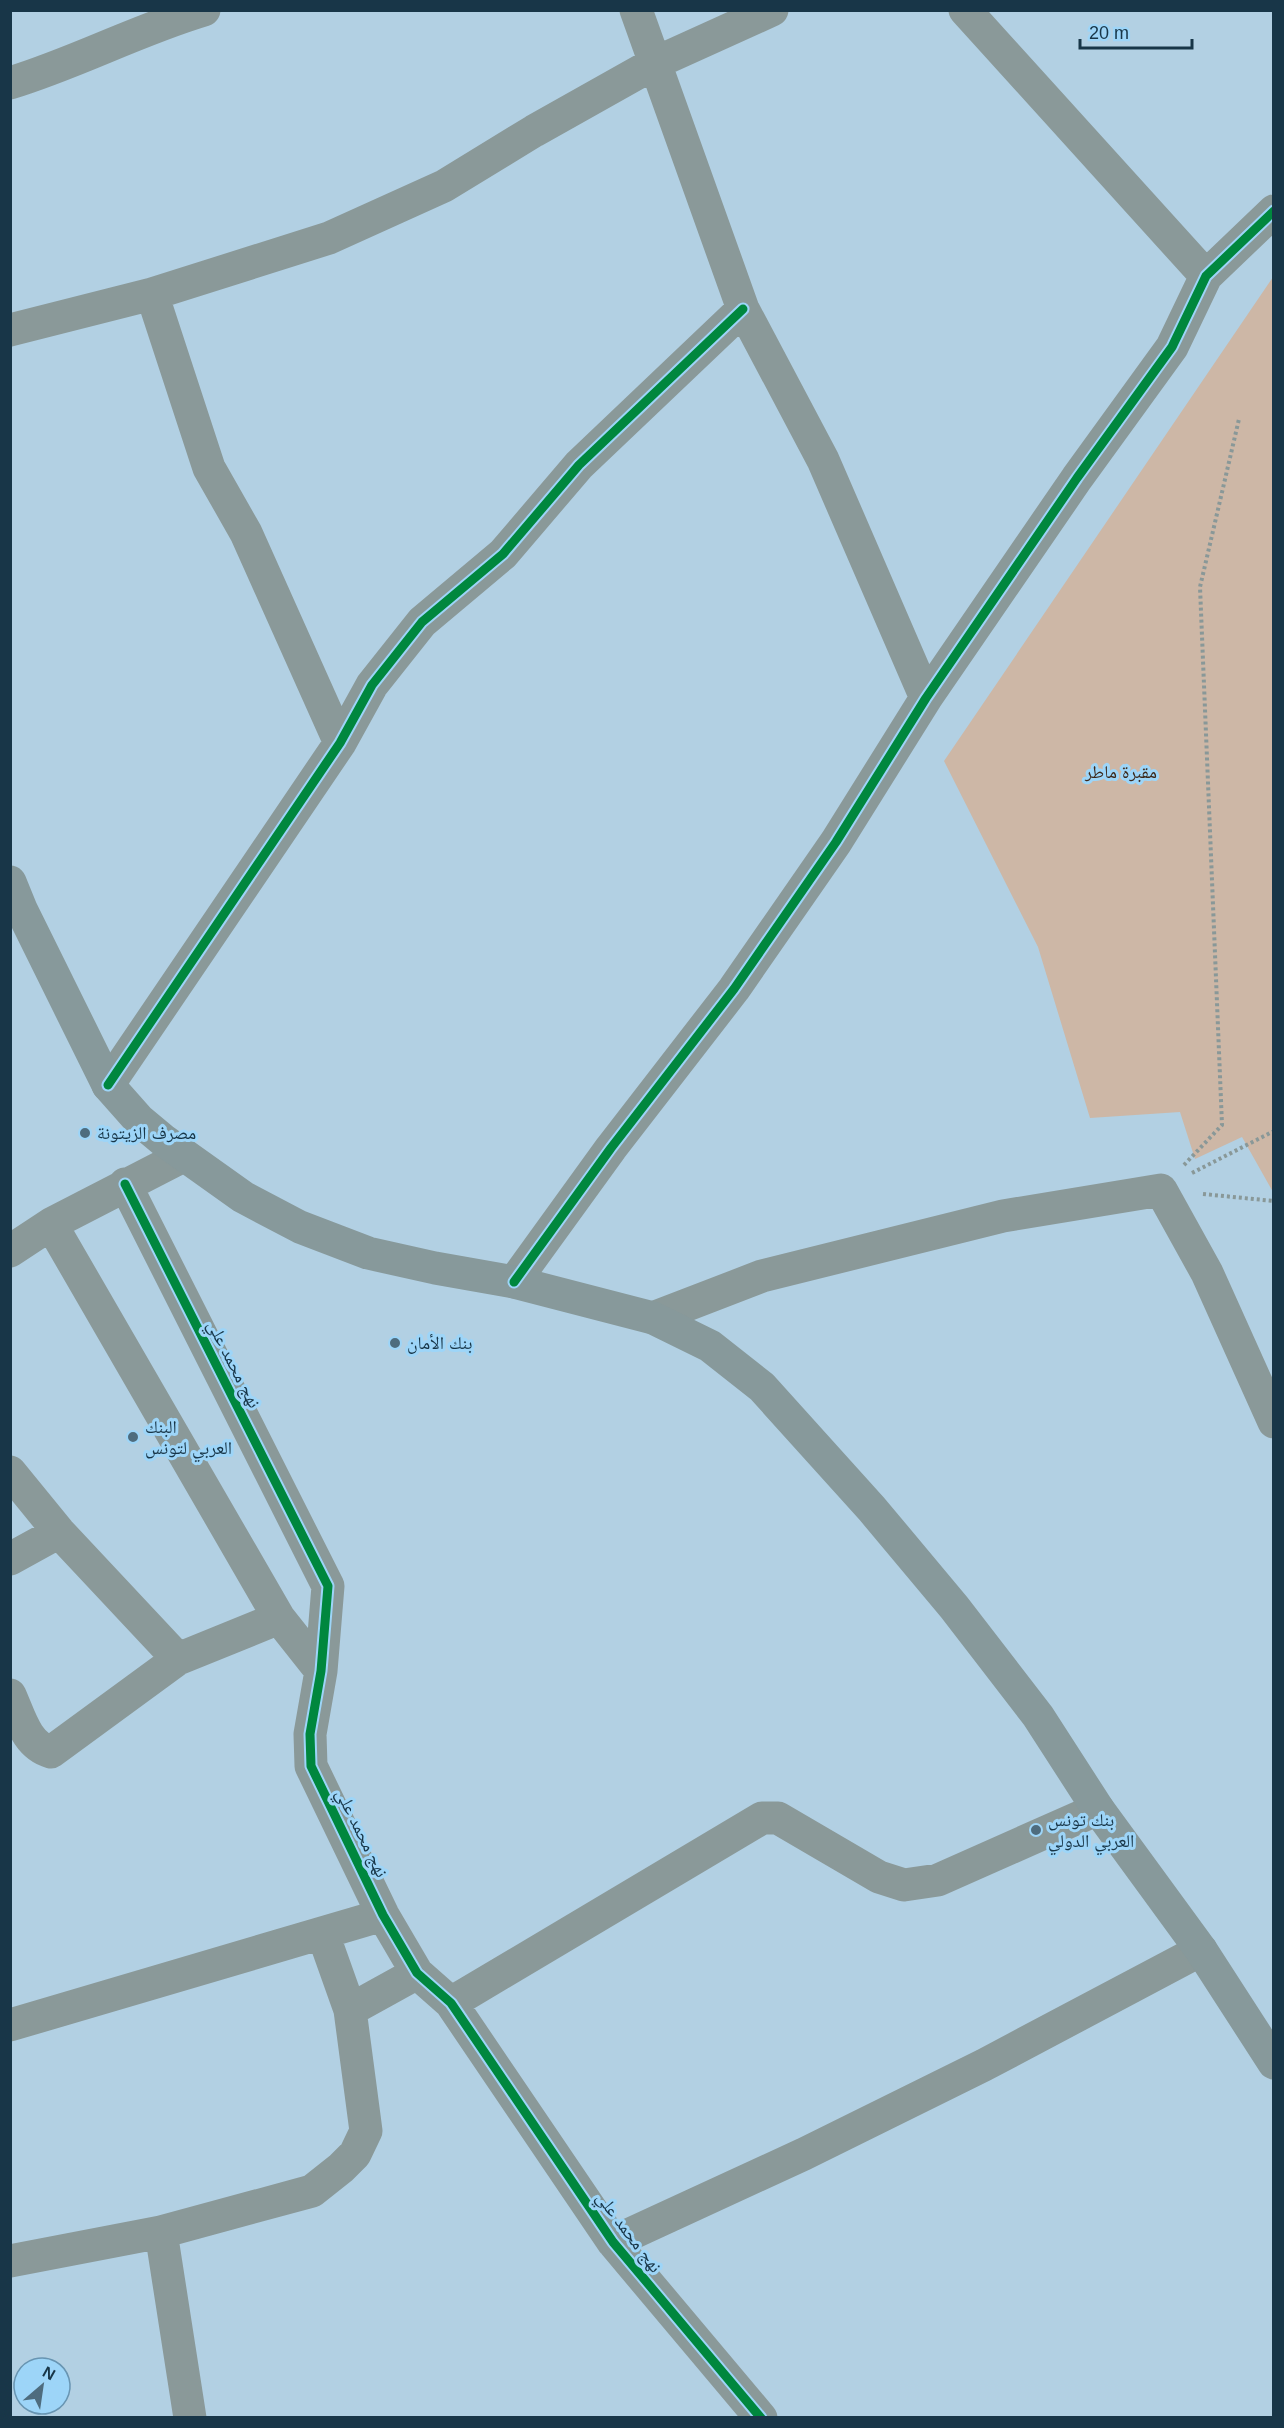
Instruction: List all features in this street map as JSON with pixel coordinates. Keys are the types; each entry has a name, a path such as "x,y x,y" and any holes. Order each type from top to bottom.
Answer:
{"main road":[{"path":"10,882 21,909 108,1085 139,1120 183,1156 243,1197 300,1227 368,1253 513,1282 653,1318 710,1346 762,1387 873,1509 954,1607 1038,1716 1098,1809 1202,1950 1274,2063"}],"street":[{"path":"10,83 44,73 164,22 204,10"},
{"path":"636,10 743,309 823,460 926,698"},
{"path":"10,330 152,294 329,238 444,186 534,131 655,63 772,10"},
{"path":"964,10 1206,276"},
{"path":"513,1282 611,1148 734,989 836,842 926,698 1077,478 1172,347 1206,276 1274,211"},
{"path":"152,294 209,468 246,533 340,743"},
{"path":"108,1085 340,743 372,685 422,622 503,554 579,465 743,309"},
{"path":"10,1251 51,1224 183,1156"},
{"name":"نهج محمد علي","path":"125,1184 328,1586 321,1671 310,1734 311,1766 383,1915 417,1973 451,2003 613,2242 761,2418"},
{"path":"653,1318 762,1276 1003,1216 1161,1190 1207,1273 1274,1422"},
{"path":"51,1224 279,1618 321,1671"},
{"path":"10,1472 59,1532 178,1659"},
{"path":"10,1559 59,1532"},
{"path":"10,1695 29,1737 35,1745 51,1752 178,1659 279,1618"},
{"path":"451,2003 762,1818 778,1818 879,1877 904,1885 938,1880 1098,1809"},
{"path":"10,2025 383,1915"},
{"path":"10,2261 161,2232 312,2191 355,2154 366,2131 350,2010 323,1934"},
{"path":"613,2242 804,2154 910,2102 1202,1950"},
{"path":"350,2010 417,1973"},
{"path":"161,2232 190,2418"}],"path":[{"path":"1161,1190 1222,1125 1200,587 1239,419"},
{"path":"1161,1190 1274,1131"},
{"path":"1161,1190 1274,1201"}],"green space":[{"name":"مقبرة ماطر","path":"1273,277 1273,1192 1242,1137 1195,1159 1180,1112 1090,1118 1038,947 944,761"}],"cycle path":[{"path":"514,1282 611,1148 734,989 836,842 926,698 1077,478 1172,347 1206,276 1274,211"},
{"path":"108,1085 340,743 372,685 422,622 503,554 579,465 743,309"},
{"path":"125,1184 328,1586 321,1671 310,1734 311,1766 383,1915 417,1973 451,2003 613,2242 761,2418"}],"place":[{"name":"مصرف الزيتونة","path":"85,1133"},
{"name":"بنك الأمان","path":"395,1343"},
{"name":"البنك العربي لتونس","path":"133,1437"},
{"name":"بنك تونس العربي الدولي","path":"1036,1830"}]}
